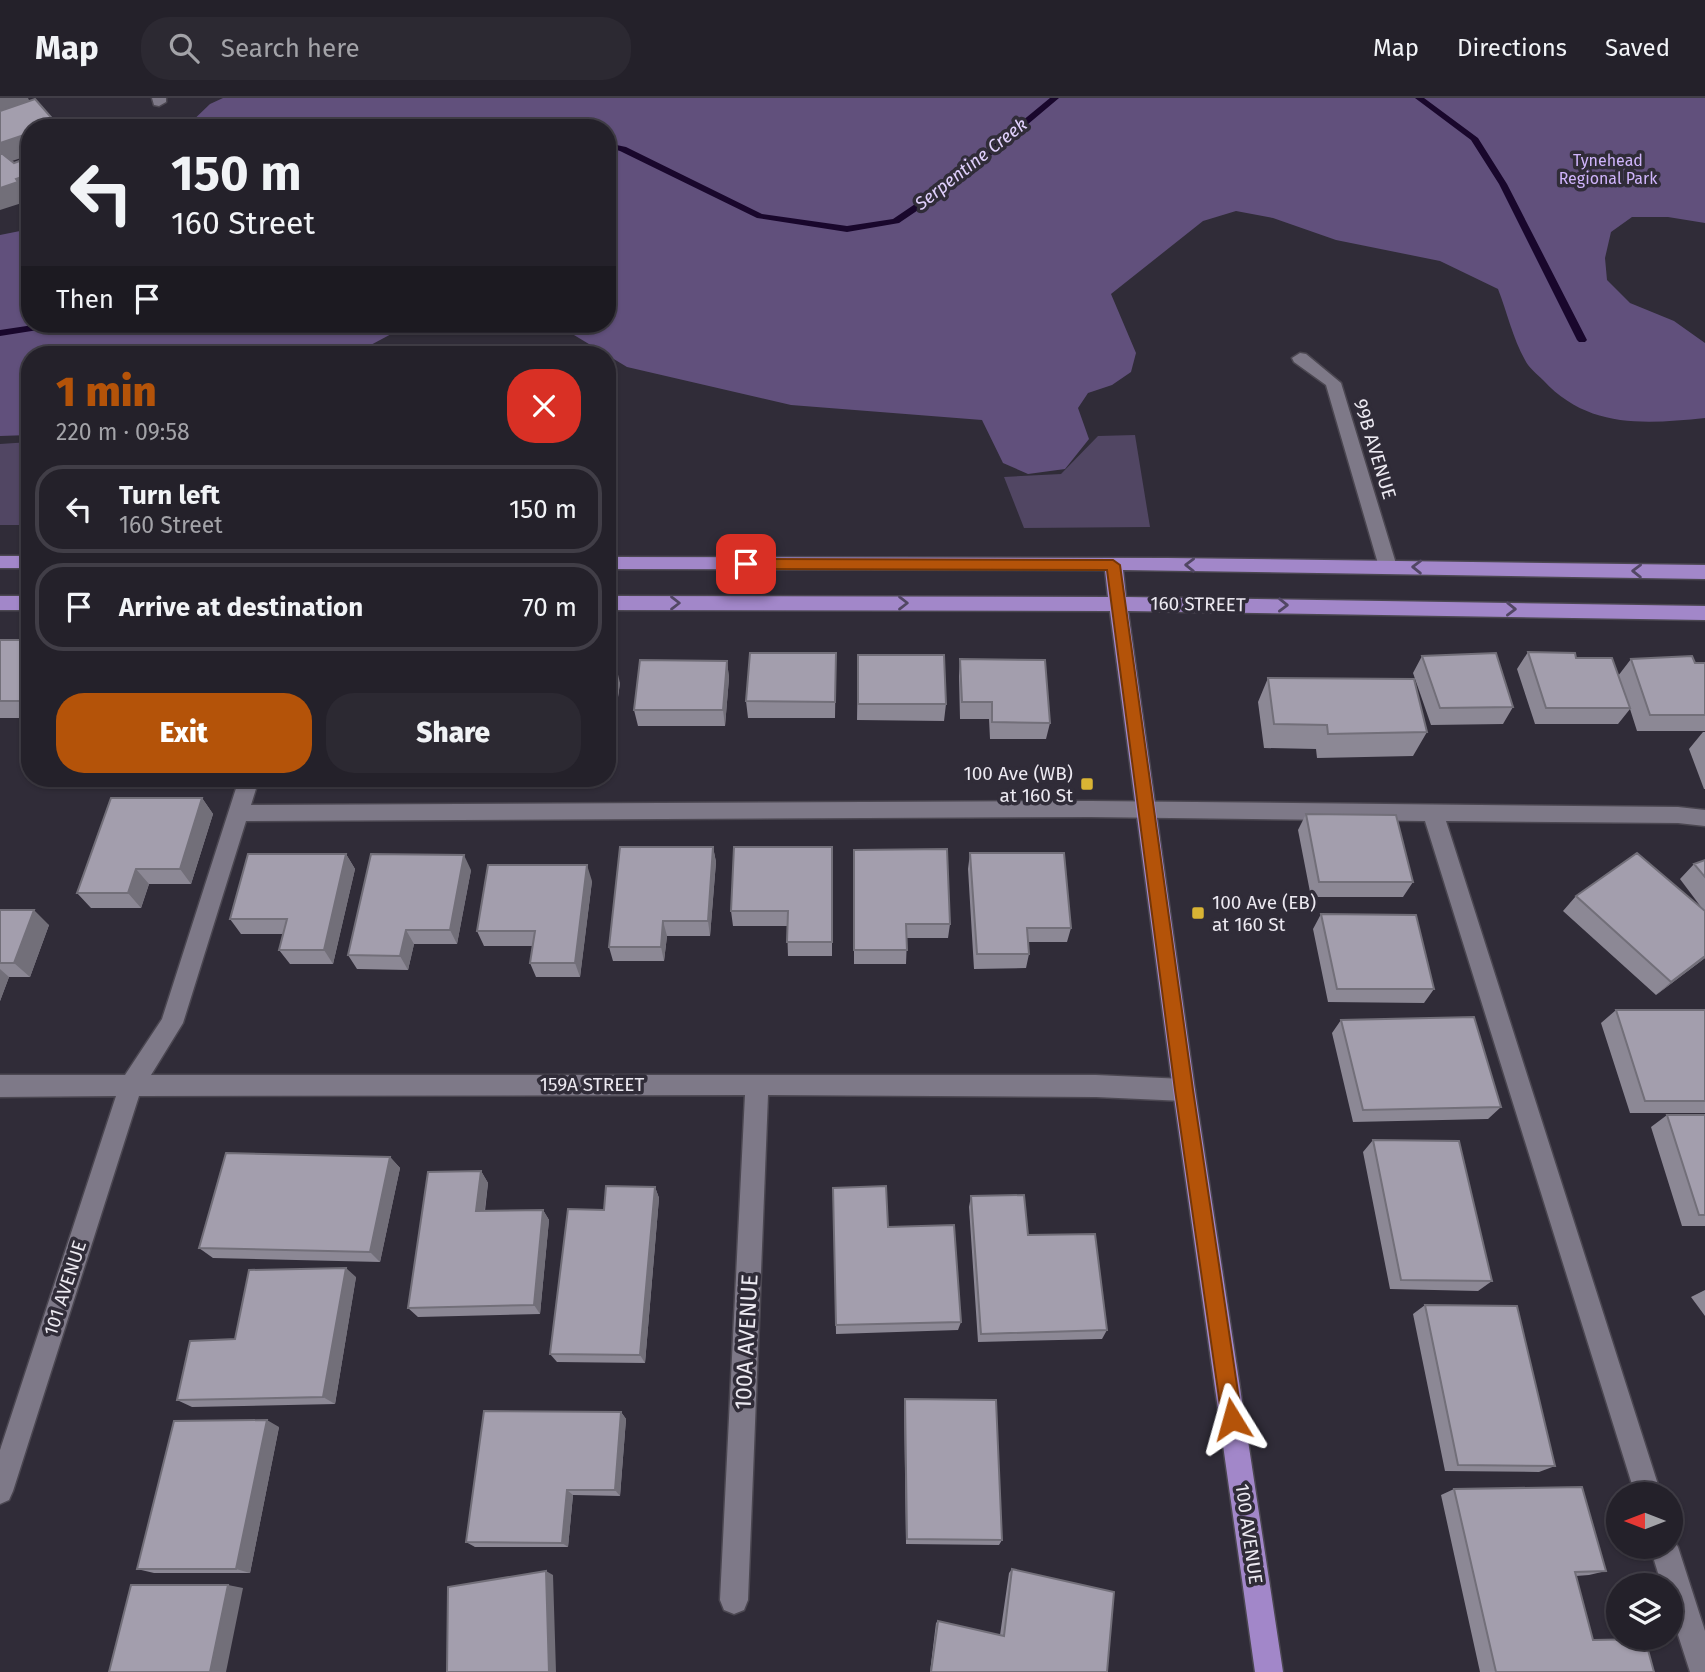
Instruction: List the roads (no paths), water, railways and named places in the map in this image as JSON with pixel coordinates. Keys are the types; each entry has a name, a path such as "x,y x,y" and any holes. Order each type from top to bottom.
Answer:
{"main road":[{"path":"0,562 21,562"},
{"name":"160 STREET","path":"616,563 1388,567 1705,572"},
{"name":"100 AVENUE","path":"1113,565 1184,1090 1269,1672"},
{"path":"0,603 21,603"},
{"name":"160 STREET","path":"616,603 1117,603 1705,613"}],"street":[{"name":"99B AVENUE","path":"1300,358 1333,383 1388,567"},
{"name":"101 AVENUE","path":"0,1491 131,1085 172,1023 246,787"},
{"path":"236,813 1146,810 1678,815 1705,818"},
{"path":"1433,813 1644,1482"},
{"name":"159A STREET","path":"0,1086 757,1084 1096,1086 1184,1090"},
{"name":"100A AVENUE","path":"734,1600 757,1084"},
{"path":"1668,1559 1704,1672"}],"waterway":[{"name":"Serpentine Creek","path":"616,147 760,216 847,229 896,221 955,181 1055,98"},
{"path":"1419,98 1474,138 1503,184 1582,340"},
{"name":"Serpentine Creek","path":"0,333 21,330"}],"place":[{"name":"100 Ave (WB) at 160 St","path":"1087,784"},
{"name":"100 Ave (EB) at 160 St","path":"1198,913"}],"park label":[{"name":"Tynehead Regional Park","path":"1608,169"}]}
